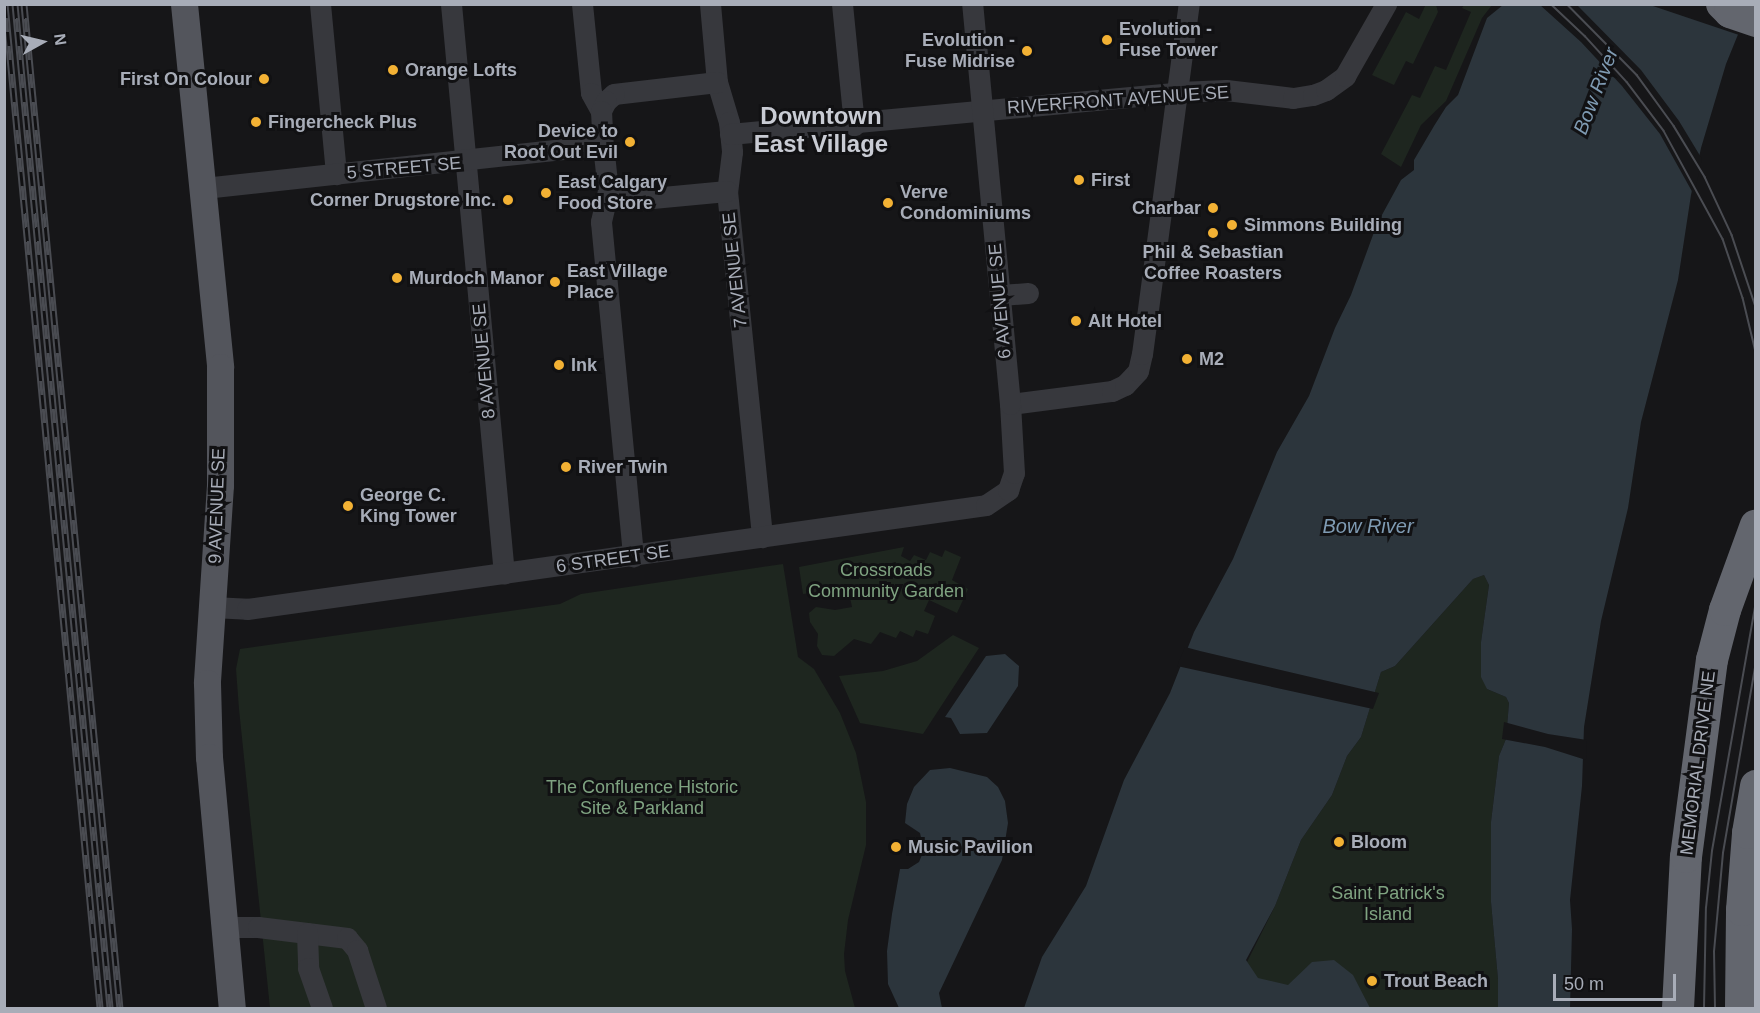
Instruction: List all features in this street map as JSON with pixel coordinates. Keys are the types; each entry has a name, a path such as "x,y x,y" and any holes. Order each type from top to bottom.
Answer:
{"highway":[{"path":"1722,4 1730,12 1755,21"},
{"name":"MEMORIAL DRIVE NE","path":"1678,1008 1686,857 1712,660 1725,610 1755,525"},
{"path":"1741,1008 1742,910 1748,833 1755,786"}],"main road":[{"name":"9 AVENUE SE","path":"184,4 220,367 220,485 207,683 209,757 232,1008"}],"street":[{"path":"320,4 336,174"},
{"name":"8 AVENUE SE","path":"451,4 504,574"},
{"path":"582,4 591,93 601,111 609,190 601,222 633,556"},
{"name":"7 AVENUE SE","path":"710,4 717,82 730,134 732,152 727,191 762,537"},
{"path":"842,4 854,125"},
{"name":"6 AVENUE SE","path":"972,4 1010,404 1014,473 1008,490"},
{"path":"1010,404 1112,391 1125,385 1138,371 1179,92 1189,4"},
{"name":"RIVERFRONT AVENUE SE","path":"982,110 1179,92 1226,90 1293,98 1326,90 1345,76 1386,4"},
{"path":"601,111 606,101 614,94 717,82"},
{"path":"730,134 854,125 982,110"},
{"name":"5 STREET SE","path":"204,188 603,146"},
{"path":"609,190 617,198 631,200 727,191"},
{"path":"1000,295 1028,293"},
{"name":"6 STREET SE","path":"212,607 248,609 986,505 1008,490"},
{"path":"226,927 258,927 347,938 357,950 376,1008"},
{"path":"307,933 308,968 322,1008"}],"green space":[{"path":"1426,4 1436,5 1438,12 1413,64 1406,61 1394,85 1372,75 1406,12 1419,19"},
{"path":"1464,5 1492,5 1482,18 1446,101 1421,125 1401,167 1381,154 1412,95 1420,98 1435,66 1446,70 1471,12 1462,8"},
{"name":"Crossroads Community Garden","path":"904,547 901,556 910,561 914,555 926,560 930,552 942,557 945,550 961,557 952,580 968,589 957,613 929,600 924,611 935,616 928,634 916,630 913,637 900,631 896,638 880,632 871,644 854,639 834,656 822,655 817,646 818,634 810,622 809,613 816,607 835,610 852,607 848,588 803,594 799,567"},
{"name":"The Confluence Historic Site & Parkland","path":"783,564 798,657 814,669 840,713 856,753 866,802 866,845 848,920 844,954 845,971 855,1008 270,1008 239,709 236,669 240,649 560,604 581,594"},
{"name":"Saint Patrick's Island","path":"1484,575 1489,585 1481,642 1487,689 1506,697 1509,703 1506,739 1499,756 1491,822 1491,902 1498,979 1498,1008 1224,1008 1275,906 1301,840 1332,795 1347,756 1361,737 1381,672 1395,666 1473,579"},
{"path":"953,635 979,648 923,734 860,723 839,676 883,671 917,661"}],"water":[{"name":"Bow River","path":"1503,5 1750,5 1726,64 1701,148 1678,280 1641,422 1628,508 1601,621 1584,727 1582,786 1570,900 1572,929 1570,1008 1498,1008 1498,979 1491,902 1491,822 1499,756 1506,739 1509,703 1506,697 1487,689 1481,677 1481,642 1489,585 1484,575 1473,579 1395,666 1381,672 1361,737 1347,756 1332,795 1301,840 1275,906 1246,960 1258,978 1288,985 1312,962 1334,960 1353,975 1370,1008 1024,1008 1042,957 1086,886 1124,780 1170,693 1194,632 1233,559 1277,452 1309,396 1335,328 1351,295 1377,224 1401,180 1414,170 1414,160 1434,126 1446,107 1458,95 1487,18"},
{"path":"1005,654 1019,666 1018,686 987,733 960,734 951,718 945,717 986,656"},
{"path":"950,768 987,777 998,787 1005,801 1008,823 1002,860 939,993 942,1008 899,1008 888,984 887,951 892,914 900,869 908,869 919,862 924,850 920,833 905,823 907,804 914,787 930,770"}],"pier":[{"path":"1753,4 1742,36 1650,5"},
{"path":"1540,5 1577,5 1641,70 1679,121 1702,159 1694,195 1660,134 1622,86 1581,42"},
{"path":"1185,647 1379,693 1373,709 1177,666"},
{"path":"1504,722 1548,734 1587,740 1586,760 1545,747 1502,739"}],"tram line":[{"path":"1551,4 1585,36 1627,82 1664,131 1723,239 1743,298 1756,352"},
{"path":"1567,4 1637,75 1674,126 1705,177 1732,235 1756,307"},
{"path":"1704,1008 1706,908 1712,851 1756,602"},
{"path":"1715,1008 1714,952 1723,853 1756,661"}],"railway":[{"path":"5,4 100,1008"},
{"path":"15,4 110,1008"},
{"path":"24,4 120,1008"}],"place":[{"name":"Evolution - Fuse Tower","path":"1107,40"},
{"name":"Evolution - Fuse Midrise","path":"1027,51"},
{"name":"Orange Lofts","path":"393,70"},
{"name":"First On Colour","path":"264,79"},
{"name":"Fingercheck Plus","path":"256,122"},
{"name":"Device to Root Out Evil","path":"630,142"},
{"name":"First","path":"1079,180"},
{"name":"East Calgary Food Store","path":"546,193"},
{"name":"Corner Drugstore Inc.","path":"508,200"},
{"name":"Verve Condominiums","path":"888,203"},
{"name":"Charbar","path":"1213,208"},
{"name":"Simmons Building","path":"1232,225"},
{"name":"Phil & Sebastian Coffee Roasters","path":"1213,233"},
{"name":"Murdoch Manor","path":"397,278"},
{"name":"East Village Place","path":"555,282"},
{"name":"Alt Hotel","path":"1076,321"},
{"name":"M2","path":"1187,359"},
{"name":"Ink","path":"559,365"},
{"name":"River Twin","path":"566,467"},
{"name":"George C. King Tower","path":"348,506"},
{"name":"Bloom","path":"1339,842"},
{"name":"Music Pavilion","path":"896,847"},
{"name":"Trout Beach","path":"1372,981"}],"district":[{"name":"Downtown East Village","path":"821,130"}]}
